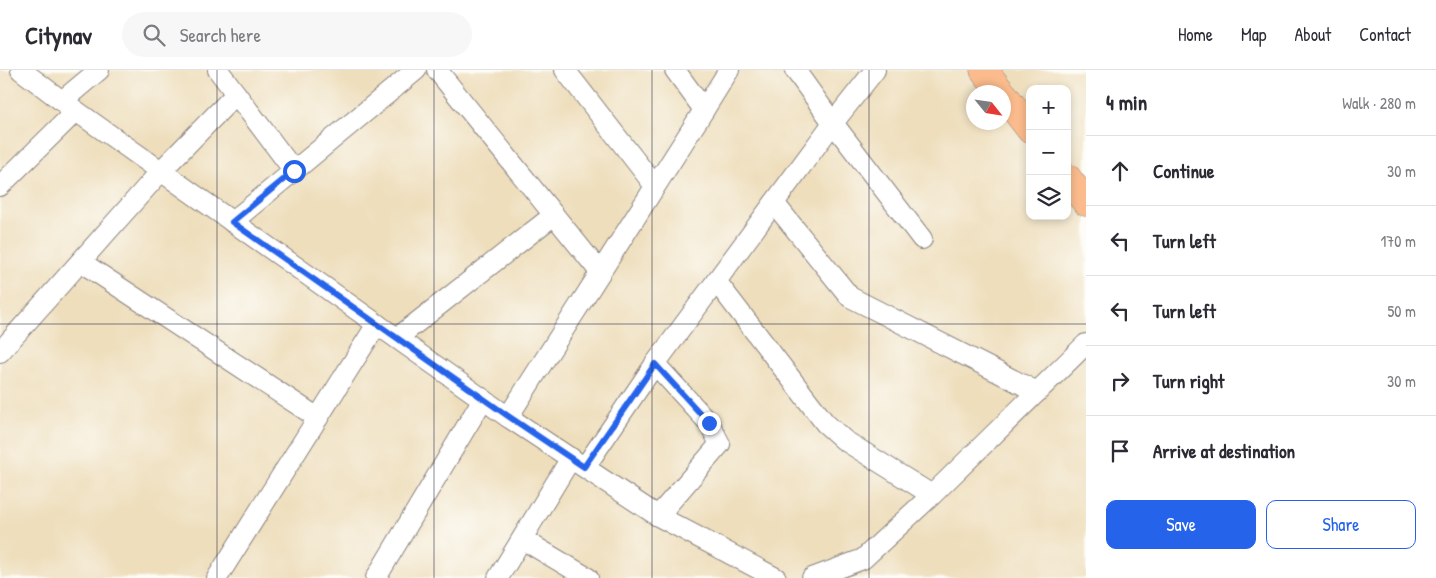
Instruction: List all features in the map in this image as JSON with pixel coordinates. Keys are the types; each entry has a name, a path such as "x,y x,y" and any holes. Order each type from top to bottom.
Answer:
{"main road":[{"path":"984,70 995,85"},
{"path":"1011,105 1026,124"},
{"path":"1071,183 1086,202"}],"street":[{"path":"21,70 232,222 508,416 658,516 776,578"},
{"path":"0,186 99,70"},
{"path":"218,70 294,171"},
{"path":"232,222 416,70"},
{"path":"437,70 600,272"},
{"path":"565,70 655,186"},
{"path":"675,70 704,110"},
{"path":"508,416 729,70"},
{"path":"795,70 922,239"},
{"path":"498,578 522,539 578,462 655,364 833,123 875,70"},
{"path":"0,352 161,171 236,94"},
{"path":"774,203 850,297 1037,392"},
{"path":"397,338 554,215"},
{"path":"81,262 318,418"},
{"path":"716,282 825,423 844,440 932,495"},
{"path":"217,578 377,324"},
{"path":"812,578 863,559 932,495 1086,344"},
{"path":"655,364 709,423 720,444 658,516"},
{"path":"376,578 483,399"},
{"path":"522,539 588,578"}],"route":[{"path":"294,171 232,222 508,416 584,467 655,364 709,423"}]}
